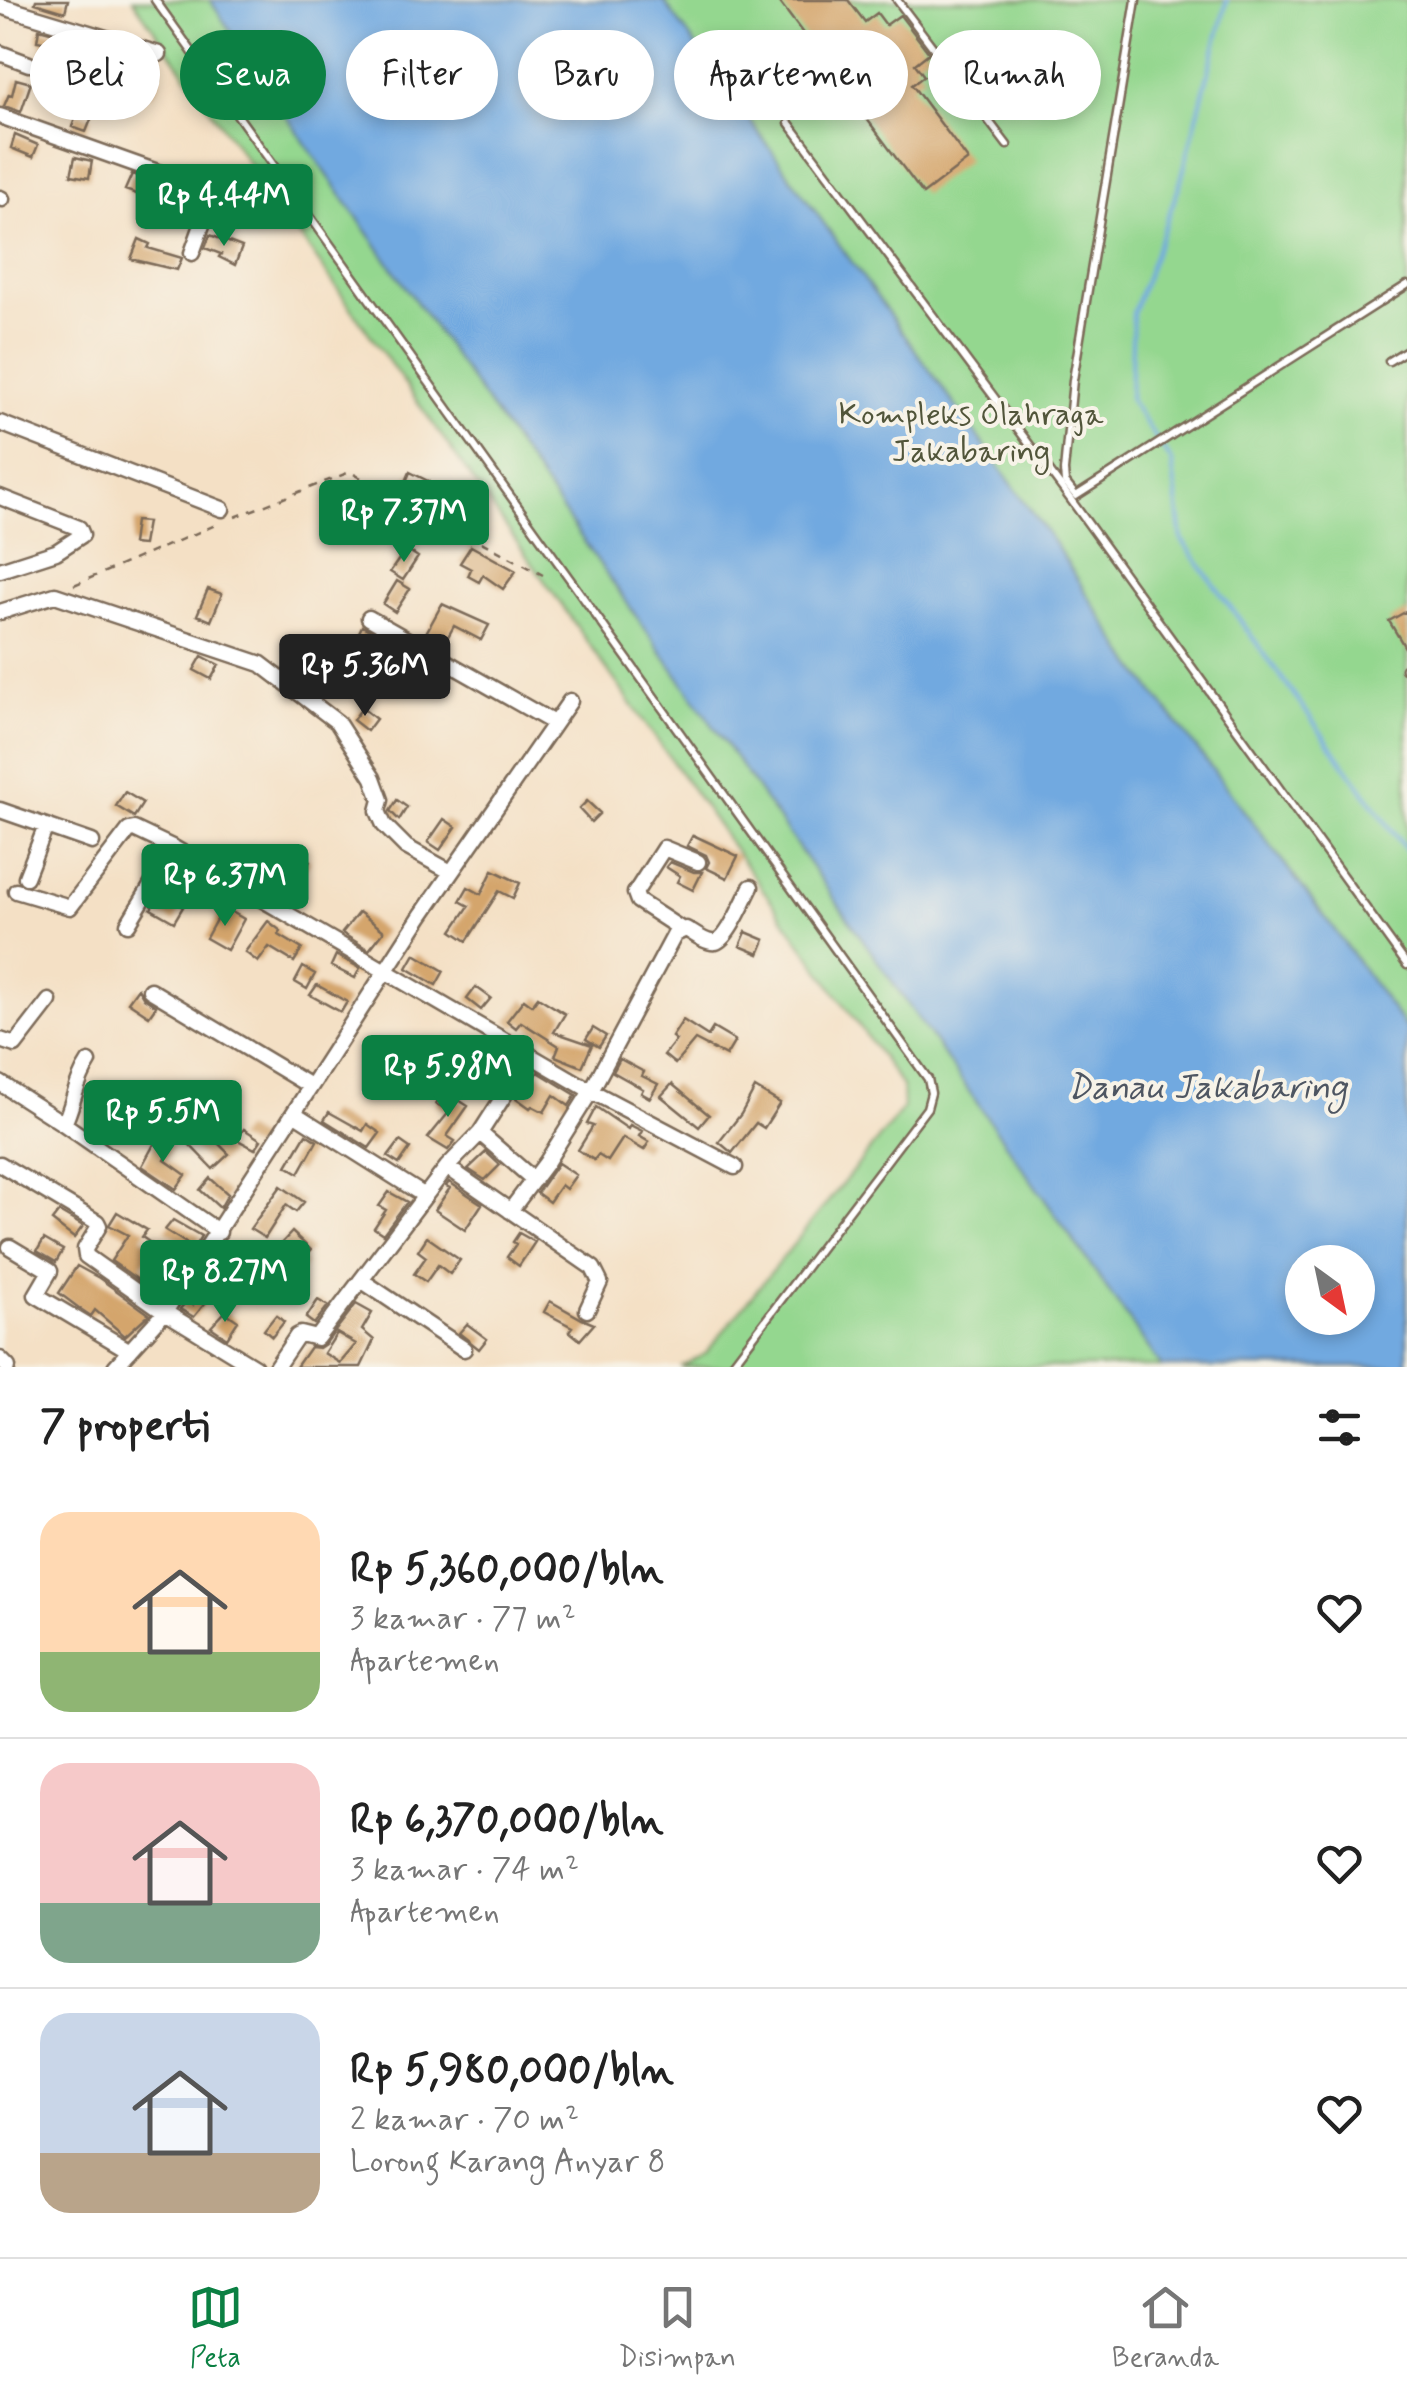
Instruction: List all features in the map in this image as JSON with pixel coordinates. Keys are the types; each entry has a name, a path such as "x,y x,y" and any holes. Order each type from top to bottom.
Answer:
{"street":[{"path":"2,6 79,30"},
{"path":"1,54 30,64"},
{"path":"0,116 208,190 211,200 192,253"},
{"path":"0,423 222,509"},
{"path":"0,497 79,528 82,534 56,552 3,568"},
{"path":"0,612 55,594 261,664 337,722 373,778 384,825 406,847 451,872"},
{"path":"369,618 554,722"},
{"path":"115,1367 165,1312 220,1232 385,972 570,701"},
{"path":"0,810 92,842"},
{"path":"26,877 46,826"},
{"path":"16,891 70,907 129,830 174,848 591,1091 735,1167"},
{"path":"128,924 174,848"},
{"path":"698,862 664,848 636,893 638,901 682,930 718,942 751,887"},
{"path":"510,1211 591,1091 672,939 682,930"},
{"path":"150,990 310,1086"},
{"path":"0,1040 15,1045 49,1001"},
{"path":"276,1367 298,1336 318,1338 447,1166 480,1133 530,1056"},
{"path":"64,1124 77,1092 78,1078 88,1062"},
{"path":"0,1083 220,1232"},
{"path":"295,1114 426,1196"},
{"path":"480,1133 534,1180"},
{"path":"0,1164 97,1222 99,1226 85,1250 86,1256 165,1312 255,1367"},
{"path":"447,1166 593,1268 600,1282 587,1310"},
{"path":"10,1247 50,1271 36,1295 130,1352"},
{"path":"361,1280 464,1350"},
{"path":"0,1359 8,1367"}],"lane":[{"path":"155,0 928,1079 931,1093 927,1108 730,1367"},
{"path":"897,0 1007,144"},
{"path":"1074,498 1064,471 1074,380 1136,0"},
{"path":"789,123 1074,498 1407,965"},
{"path":"1074,498 1407,286"},
{"path":"1390,361 1407,350"}],"path":[{"path":"55,594 132,558 350,472 543,575"}],"green space":[{"name":"Kompleks Olahraga Jakabaring","path":"133,0 1407,0 1407,1367 681,1367 705,1354 903,1109 902,1086 218,120 326,120 326,30 180,30 180,66 160,38 160,30 154,30"}],"water":[{"name":"Danau Jakabaring","path":"210,0 663,0 685,30 674,30 674,120 749,120 1055,544 1130,661 1407,1030 1407,1367 1162,1367 289,120 326,120 326,30 230,30"}],"building":[{"path":"68,0 65,12 35,3"},
{"path":"778,0 848,0 865,22 877,13 886,25 900,15 928,52 915,64 924,76 912,85 928,106 928,120 938,120 968,160 923,194 868,120 908,120 908,30 800,30"},
{"path":"16,79 30,83 21,112 4,106 9,94 12,95"},
{"path":"74,120 91,120 86,132 72,127"},
{"path":"15,135 38,145 33,157 11,148"},
{"path":"75,157 92,161 89,178 71,175"},
{"path":"132,174 151,181 145,197 125,190"},
{"path":"229,196 248,201 242,222 224,217"},
{"path":"210,235 242,247 235,265 205,248"},
{"path":"139,239 150,244 148,248 182,258 177,270 131,259"},
{"path":"410,472 428,481 422,492 405,484"},
{"path":"135,521 147,522 143,545 132,544"},
{"path":"471,546 516,571 503,589 483,575 479,582 468,576 471,569 460,563"},
{"path":"406,549 418,557 403,580 390,572"},
{"path":"397,581 410,589 395,612 383,604"},
{"path":"208,589 222,594 211,621 197,615"},
{"path":"442,604 489,625 481,640 454,626 445,642 426,633"},
{"path":"1407,611 1407,651 1389,621"},
{"path":"362,626 371,631 363,647 354,643"},
{"path":"202,656 219,665 211,679 194,670"},
{"path":"362,708 376,719 367,731 353,720"},
{"path":"125,792 143,803 134,817 116,806"},
{"path":"397,800 407,807 399,820 390,811"},
{"path":"587,801 600,813 591,822 579,809"},
{"path":"444,819 456,827 440,850 428,842"},
{"path":"693,835 738,856 727,878 706,868 706,855 687,846"},
{"path":"290,849 310,861 299,879 280,867"},
{"path":"670,862 702,872 693,890 677,882 680,876 666,867"},
{"path":"493,870 520,883 513,898 499,891 467,941 452,931 469,906 460,901 468,887 481,894"},
{"path":"160,893 183,907 174,922 151,909"},
{"path":"223,907 244,919 227,950 206,938"},
{"path":"359,912 384,931 369,950 342,933"},
{"path":"268,921 281,931 279,935 302,949 294,962 269,947 258,962 245,952"},
{"path":"746,932 765,940 759,954 740,946"},
{"path":"415,954 444,971 436,985 407,968"},
{"path":"336,955 360,968 355,978 331,966"},
{"path":"303,967 315,974 307,989 295,982"},
{"path":"317,985 347,1002 341,1012 310,995"},
{"path":"476,987 491,998 481,1010 467,999"},
{"path":"138,988 156,1006 149,1016 128,1002"},
{"path":"538,997 565,1014 554,1032 592,1045 582,1067 555,1056 559,1046 521,1022 516,1028 507,1021 524,999 532,1005"},
{"path":"683,1020 708,1036 713,1028 735,1041 726,1056 695,1040 675,1064 664,1055 676,1040 672,1037"},
{"path":"593,1028 606,1036 599,1047 586,1039"},
{"path":"497,1058 510,1066 495,1090 482,1083"},
{"path":"620,1059 658,1084 650,1098 641,1093 643,1089 613,1072"},
{"path":"538,1072 576,1095 569,1106 554,1095 544,1112 516,1098 522,1090 526,1093"},
{"path":"672,1084 709,1115 699,1127 661,1096"},
{"path":"755,1088 780,1103 764,1128 756,1123 732,1153 719,1142"},
{"path":"443,1090 468,1106 447,1136 455,1141 448,1150 428,1138 450,1111 436,1104"},
{"path":"596,1107 628,1129 630,1125 642,1131 639,1136 649,1142 644,1150 623,1138 608,1161 598,1155 594,1160 578,1150 593,1126 587,1124"},
{"path":"329,1112 363,1131 367,1124 380,1133 369,1148 324,1120"},
{"path":"203,1128 229,1154 213,1169 188,1143"},
{"path":"244,1129 261,1140 255,1149 236,1139"},
{"path":"306,1134 317,1141 299,1173 287,1166"},
{"path":"157,1139 172,1147 165,1160 186,1175 176,1189 142,1166"},
{"path":"400,1141 410,1148 399,1164 388,1157"},
{"path":"486,1152 500,1165 485,1180 468,1169"},
{"path":"558,1163 576,1175 566,1189 561,1185 549,1202 537,1193"},
{"path":"210,1178 228,1194 220,1208 200,1190"},
{"path":"449,1182 482,1204 465,1230 435,1210 450,1188 446,1186"},
{"path":"281,1186 304,1202 296,1212 286,1205 265,1238 250,1229"},
{"path":"389,1192 407,1202 383,1234 374,1228 386,1210 379,1206"},
{"path":"59,1212 83,1226 74,1238 52,1221"},
{"path":"117,1212 147,1230 142,1237 155,1246 142,1266 148,1270 141,1282 111,1261 128,1235 109,1225"},
{"path":"173,1220 201,1236 194,1248 165,1230"},
{"path":"292,1232 311,1250 302,1260 307,1264 277,1295 258,1277 281,1253 278,1247"},
{"path":"519,1233 535,1242 519,1266 507,1257"},
{"path":"427,1237 460,1260 450,1274 438,1265 426,1282 414,1274 426,1257 418,1251"},
{"path":"44,1239 63,1250 56,1262 37,1251"},
{"path":"233,1247 246,1256 235,1269 224,1262"},
{"path":"77,1266 149,1314 125,1336 95,1310 91,1316 79,1308 59,1293"},
{"path":"201,1291 210,1297 194,1317 180,1309 188,1300 193,1305"},
{"path":"318,1300 328,1306 314,1324 306,1318"},
{"path":"550,1301 594,1324 580,1340 569,1331 572,1327 544,1312"},
{"path":"356,1304 372,1313 362,1330 374,1340 361,1367 296,1367 310,1347 325,1344","holes":["337,1333 356,1344 340,1363 324,1353"]},
{"path":"225,1312 238,1321 227,1338 211,1327"},
{"path":"276,1315 284,1322 272,1337 264,1330"},
{"path":"467,1324 487,1339 479,1349 459,1333"}],"waterway":[{"path":"1227,0 1180,184 1133,313 1130,400 1172,462 1182,540 1407,851"}]}
